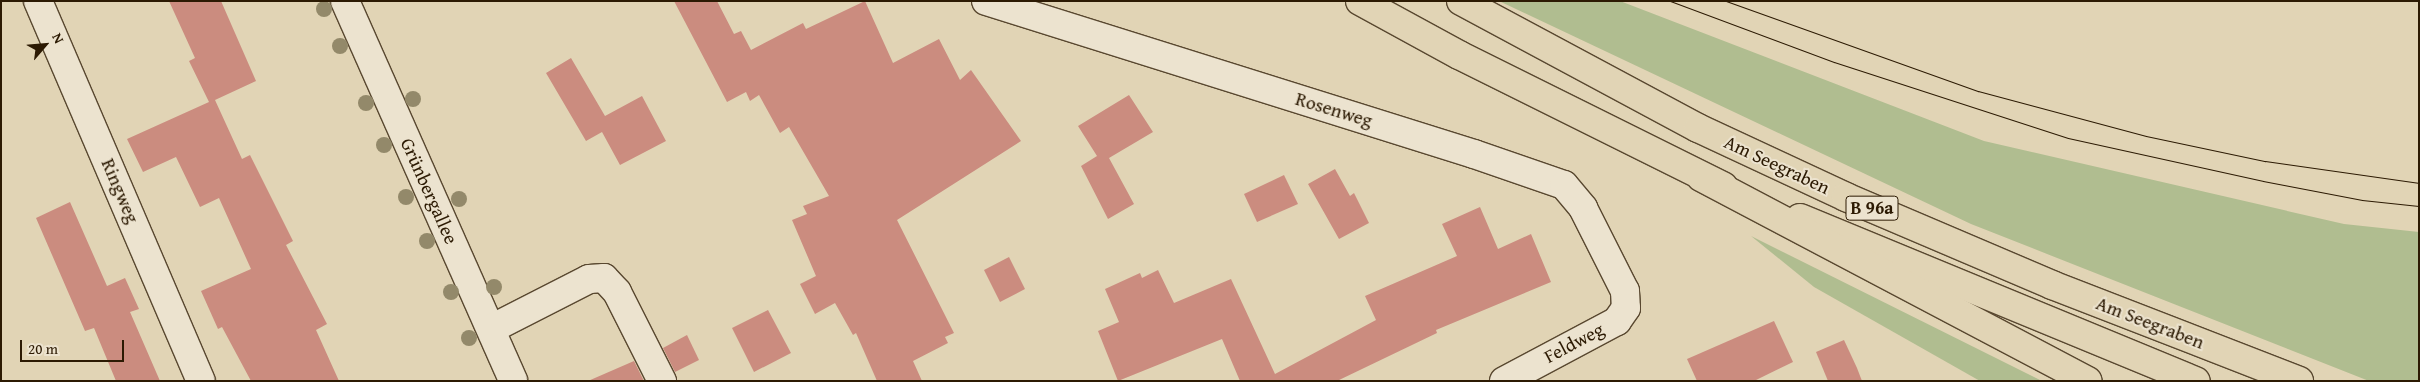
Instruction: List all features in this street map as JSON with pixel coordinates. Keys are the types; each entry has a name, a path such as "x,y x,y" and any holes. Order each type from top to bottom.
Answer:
{"main road":[{"name":"Am Seegraben","path":"1360,1 1701,177 2196,381"},
{"name":"Am Seegraben","path":"1461,1 1698,128 1846,197 2052,284 2299,381"},
{"path":"1701,177 2088,381"}],"street":[{"name":"Ringweg","path":"38,1 202,381"},
{"name":"Grünbergallee","path":"345,1 513,381"},
{"name":"Rosenweg","path":"986,1 1474,154 1564,185 1583,208 1625,292"},
{"path":"490,329 589,279 604,278 617,292 662,381"},
{"name":"Feldweg","path":"1504,381 1617,321 1626,308 1625,292"}],"green space":[{"path":"1499,1 1620,1 1984,141 2344,224 2419,232 2419,381 2369,381 1971,224"},
{"path":"1751,236 2042,381 1980,381 1814,287"}],"building":[{"path":"169,1 221,1 256,81 215,100 242,159 250,155 293,241 286,245 327,324 316,330 339,381 251,381 222,327 218,329 201,291 251,269 219,198 200,207 176,157 143,172 127,139 209,102 189,61 195,58"},
{"path":"674,1 717,1 734,34 741,31 751,50 803,23 806,29 865,1 893,63 939,39 960,80 971,70 1021,141 897,220 954,333 945,337 948,343 913,361 922,381 877,381 856,333 853,335 835,303 815,314 800,284 816,276 792,220 807,214 803,206 829,196 789,127 780,133 759,95 750,101 746,92 727,102"},
{"path":"571,58 605,116 642,96 666,141 620,165 602,132 586,141 546,73"},
{"path":"1129,95 1153,132 1109,158 1134,204 1108,219 1081,166 1097,156 1078,126"},
{"path":"1335,169 1350,196 1354,193 1369,223 1339,239 1308,184"},
{"path":"1284,175 1298,204 1257,222 1244,194"},
{"path":"70,202 107,286 125,278 139,309 130,312 160,381 116,381 94,328 85,331 36,218"},
{"path":"1480,207 1498,249 1531,234 1551,282 1436,330 1437,333 1337,381 1240,381 1222,339 1118,381 1098,331 1119,322 1105,289 1140,273 1142,278 1158,270 1174,303 1231,279 1275,374 1376,320 1365,296 1457,256 1442,224"},
{"path":"1009,257 1025,289 1000,302 984,270"},
{"path":"768,310 791,353 754,372 732,328"},
{"path":"1774,321 1793,362 1754,381 1697,381 1687,359"},
{"path":"687,335 699,360 675,372 663,348"},
{"path":"1844,340 1862,381 1828,381 1816,352"},
{"path":"634,361 644,381 588,381"}],"tram line":[{"path":"1670,1 1834,62 2068,138 2263,181 2362,200 2419,206"},
{"path":"1726,1 1978,91 2146,136 2265,161 2419,183"}]}
